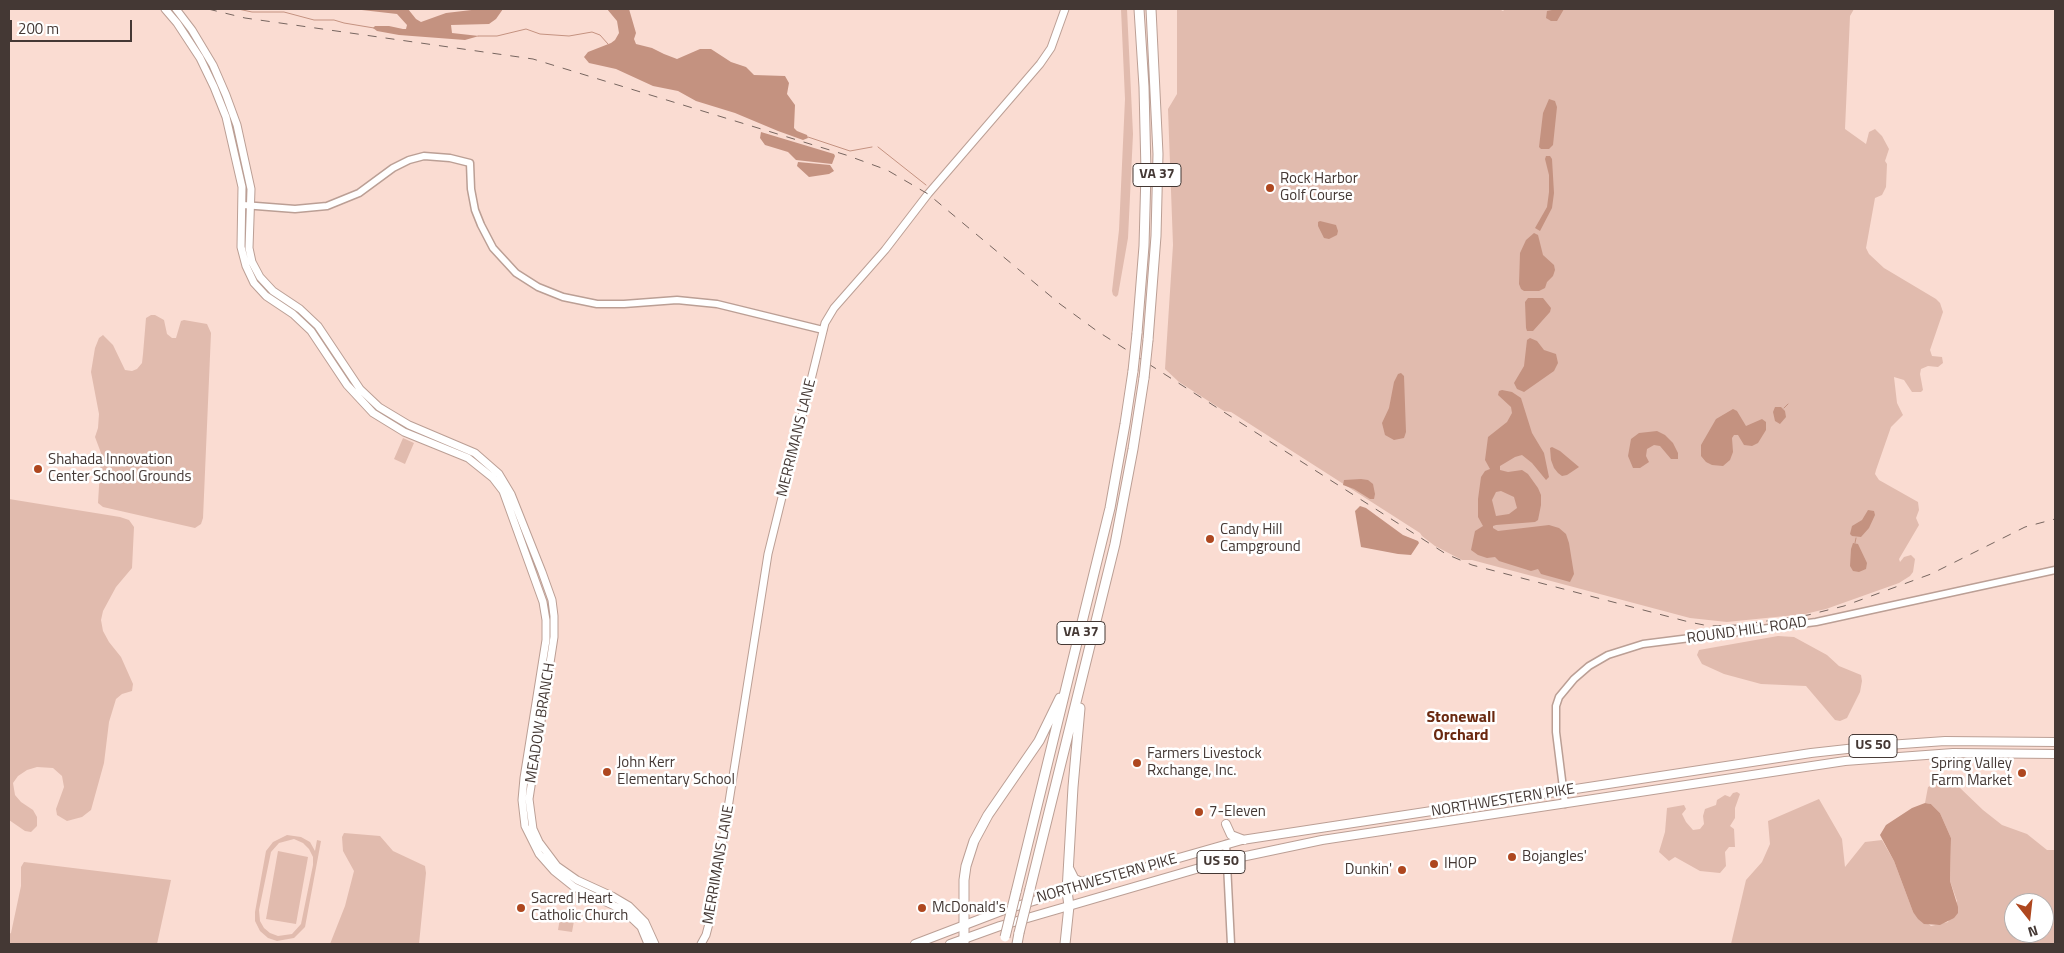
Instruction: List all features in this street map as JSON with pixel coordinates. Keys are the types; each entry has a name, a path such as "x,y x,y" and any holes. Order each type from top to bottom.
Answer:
{"highway":[{"name":"VA 37","path":"1005,941 1110,508 1126,424 1137,333 1144,246 1146,172 1144,87 1139,9"},
{"name":"VA 37","path":"1017,944 1123,506 1144,378 1156,246 1158,163 1151,9"},
{"path":"964,942 966,866 974,841 988,815 1026,761 1050,722 1063,691 1081,631"},
{"path":"1065,944 1069,906 1067,891 1068,862 1078,722 1092,636"},
{"path":"1068,862 1072,876 1080,882 1109,878"}],"main road":[{"path":"165,9 180,27 200,58 220,99 233,142 247,205"},
{"path":"176,9 187,22 213,65 232,111 248,175 247,205 241,237 244,259 250,276 262,292 293,314 311,331 347,385 373,413 404,432 482,462"},
{"name":"MERRIMANS LANE","path":"702,944 711,916 768,554 823,330 834,308 885,250 912,214 1040,64 1051,48 1065,9"},
{"name":"MEADOW BRANCH","path":"482,462 506,498 543,602 546,620 546,640 522,806 526,826 539,854 558,875 574,887 623,910 641,927 648,944"},
{"name":"MEADOW BRANCH","path":"482,462 499,474 511,494 552,600 554,637 529,799 533,828 539,842 557,866 577,880 629,906 645,922 655,944"},
{"name":"NORTHWESTERN PIKE","path":"963,925 1013,907 1109,878 1246,840 1812,753 1945,741 2055,742"},
{"name":"NORTHWESTERN PIKE","path":"964,942 1069,906 1227,860 1284,847 1869,758 1954,753 2055,754"},
{"path":"1377,832 1379,824 1388,818"},
{"path":"1226,824 1231,835 1246,840"},
{"name":"US 50","path":"915,944 963,925"},
{"name":"US 50","path":"950,944 964,942"}],"street":[{"path":"247,205 295,209 327,206 359,194 393,168 417,157 444,157 470,163 471,189 475,211 488,241 508,266 538,287 563,297 597,304 677,300 702,301 823,330"},
{"name":"ROUND HILL ROAD","path":"1565,804 1555,726 1556,706 1559,697 1574,679 1589,666 1608,655 1643,644 1816,622 2055,570"},
{"path":"1226,844 1231,944"}],"shaded area":[{"path":"353,9 408,9 421,22 446,13 480,9 503,9 496,19 489,24 451,25 452,33 479,36 465,40 399,35 377,31 373,28 375,26 406,29 407,25 397,14"},
{"path":"607,9 629,9 636,33 634,39 636,44 652,48 677,59 700,49 711,49 731,62 746,67 754,75 785,76 789,83 787,94 795,105 794,128 807,135 808,138 803,140 735,113 696,101 678,91 653,86 616,69 589,63 584,57 588,52 611,43 619,33 617,21"},
{"path":"1121,9 1127,9 1133,134 1128,238 1118,295 1116,297 1112,291 1119,230 1125,99"},
{"path":"1177,9 1499,9 1503,11 1505,9 1854,9 1850,16 1845,129 1866,144 1869,132 1875,129 1882,136 1889,149 1885,161 1887,164 1886,187 1882,195 1875,198 1866,248 1869,254 1884,268 1936,299 1940,303 1943,312 1930,350 1932,356 1942,357 1943,363 1938,367 1928,366 1921,369 1923,390 1921,392 1912,392 1904,380 1894,377 1897,403 1903,415 1891,427 1875,474 1879,480 1918,502 1919,510 1916,518 1919,525 1899,559 1900,562 1904,557 1911,555 1915,559 1913,572 1910,576 1899,583 1826,609 1805,614 1727,622 1690,618 1472,560 1462,560 1435,546 1420,533 1231,412 1224,411 1179,382 1165,369 1173,245 1168,109 1177,94"},
{"path":"1564,9 1557,21 1551,21 1546,18 1547,11"},
{"path":"1549,99 1555,101 1557,107 1553,145 1549,149 1541,149 1539,147 1543,113"},
{"path":"761,132 834,154 832,164 796,160 788,152 765,145 760,138"},
{"path":"1546,156 1550,156 1552,159 1554,193 1552,208 1540,231 1535,228 1547,207 1549,192"},
{"path":"798,162 830,165 834,171 829,174 809,177 797,166"},
{"path":"1320,221 1336,225 1337,235 1329,239 1324,238 1318,226"},
{"path":"1534,233 1538,235 1543,255 1554,265 1555,270 1545,288 1539,291 1524,291 1519,284 1520,253 1526,240"},
{"path":"1528,298 1543,298 1551,308 1550,312 1533,331 1527,331 1526,328 1525,302"},
{"path":"151,315 164,320 167,334 172,338 176,338 181,321 184,320 207,324 211,333 203,518 201,524 195,528 103,507 98,503 101,453 95,437 99,414 91,372 95,348 99,338 103,335 113,345 125,370 132,371 137,369 142,363 146,318"},
{"path":"1530,338 1537,341 1544,350 1556,354 1558,363 1554,371 1524,392 1517,389 1514,383 1524,366 1527,340"},
{"path":"1401,373 1404,376 1406,432 1404,438 1394,440 1385,435 1382,423 1389,408 1394,382 1398,374"},
{"path":"1499,391 1512,392 1521,398 1532,433 1544,453 1549,477 1546,480 1532,463 1522,455 1500,466 1500,470 1508,472 1522,470 1528,474 1541,495 1541,505 1538,520 1535,522 1496,525 1493,528 1498,531 1549,525 1559,528 1566,534 1569,543 1574,574 1570,582 1541,574 1538,569 1531,571 1499,561 1495,557 1487,558 1471,550 1475,531 1483,526 1478,517 1478,499 1481,477 1485,471 1490,469 1485,460 1488,437 1507,422 1512,413 1511,407 1498,395","holes":["1501,491 1514,497 1517,508 1509,514 1496,516 1492,500 1496,492"]},
{"path":"1775,407 1781,407 1785,411 1786,417 1780,424 1775,421 1773,412"},
{"path":"1733,409 1737,411 1746,426 1762,419 1766,422 1766,430 1758,443 1752,446 1744,445 1738,435 1734,435 1732,438 1733,452 1730,460 1723,466 1712,465 1701,456 1701,445 1716,419"},
{"path":"1657,431 1665,435 1673,443 1678,453 1678,459 1671,459 1660,446 1654,445 1647,449 1646,456 1649,462 1640,468 1633,468 1628,456 1631,439 1639,433"},
{"path":"403,438 414,443 405,464 394,459"},
{"path":"1552,447 1560,451 1579,467 1562,476 1554,468 1551,460 1550,448"},
{"path":"1344,480 1368,480 1373,484 1374,499 1370,499 1354,489 1343,485"},
{"path":"9,499 120,517 129,520 134,527 132,568 116,587 103,611 101,620 103,631 121,657 133,684 132,691 122,694 116,699 109,722 104,763 91,810 82,817 67,821 57,815 56,809 64,787 62,776 53,768 37,767 27,770 18,776 13,783 15,795 21,802 33,810 37,817 37,826 31,832 25,831 9,820"},
{"path":"1360,506 1366,508 1403,535 1418,541 1419,543 1411,555 1361,547 1355,511"},
{"path":"1868,510 1874,511 1875,515 1869,528 1861,537 1852,536 1850,534 1852,526 1862,520"},
{"path":"1853,543 1858,544 1867,563 1866,569 1859,572 1853,571 1850,566"},
{"path":"1778,636 1794,637 1827,655 1839,666 1861,675 1860,692 1847,718 1840,721 1835,720 1806,686 1761,684 1724,674 1702,664 1697,655 1699,650"},
{"path":"1939,782 1959,787 2002,825 2027,834 2047,850 2055,850 2055,944 1731,944 1746,880 1762,862 1770,844 1768,821 1819,799 1842,839 1845,867 1865,842 1882,840 1894,861 1913,912 1931,926 1948,922 1957,901 1950,881 1951,838 1940,813 1931,804 1925,803 1928,787"},
{"path":"1737,792 1740,794 1735,808 1735,818 1730,826 1734,829 1735,847 1729,847 1725,852 1726,866 1720,873 1700,871 1675,857 1669,861 1659,852 1665,832 1667,808 1684,805 1686,809 1682,814 1686,822 1693,830 1700,829 1704,824 1703,816 1705,809 1716,805 1717,800 1725,795 1730,797 1733,793"},
{"path":"1925,803 1931,804 1940,813 1951,838 1950,881 1958,913 1954,918 1940,925 1924,924 1913,912 1894,861 1880,835 1886,825 1912,808"},
{"path":"344,833 380,836 393,851 425,866 426,873 419,944 330,944 345,906 354,871 343,851 342,837"},
{"path":"287,835 301,837 310,842 315,851 317,840 321,841 305,927 294,938 277,941 268,938 260,931 255,921 266,851 273,842","holes":["294,839 303,843 313,857 313,865 301,924 292,934 278,936 264,928 260,921 259,910 271,852 279,843"]},
{"path":"278,851 308,857 296,924 266,919"},
{"path":"24,862 171,880 157,944 9,944 9,934 11,933 21,886 21,867"},
{"path":"560,918 574,921 572,932 558,930"}],"waterway":[{"path":"238,9 252,12 284,12 314,20 334,20 374,28"},
{"path":"478,36 497,36 526,29 540,34 569,36 592,32 600,35 608,44"},
{"path":"808,137 850,151 872,147"},
{"path":"878,147 926,185"},
{"path":"1784,408 1788,404"},
{"path":"1855,543 1856,538"}],"railway":[{"path":"208,9 245,18 533,59 846,155 887,170 928,194 1060,304 1097,331 1446,554 1472,565 1689,622 1709,626 1739,625 1808,615 1844,606 1931,574 2025,527 2055,519"}],"place":[{"name":"Rock Harbor Golf Course","path":"1270,188"},
{"name":"Shahada Innovation Center School Grounds","path":"38,469"},
{"name":"Candy Hill Campground","path":"1210,539"},
{"name":"Farmers Livestock Rxchange, Inc.","path":"1137,763"},
{"name":"John Kerr Elementary School","path":"607,772"},
{"name":"Spring Valley Farm Market","path":"2022,773"},
{"name":"7-Eleven","path":"1199,812"},
{"name":"Bojangles'","path":"1512,857"},
{"name":"IHOP","path":"1434,864"},
{"name":"Dunkin'","path":"1402,870"},
{"name":"Sacred Heart Catholic Church","path":"521,908"},
{"name":"McDonald's","path":"922,908"}],"district":[{"name":"Stonewall Orchard","path":"1461,727"}]}
